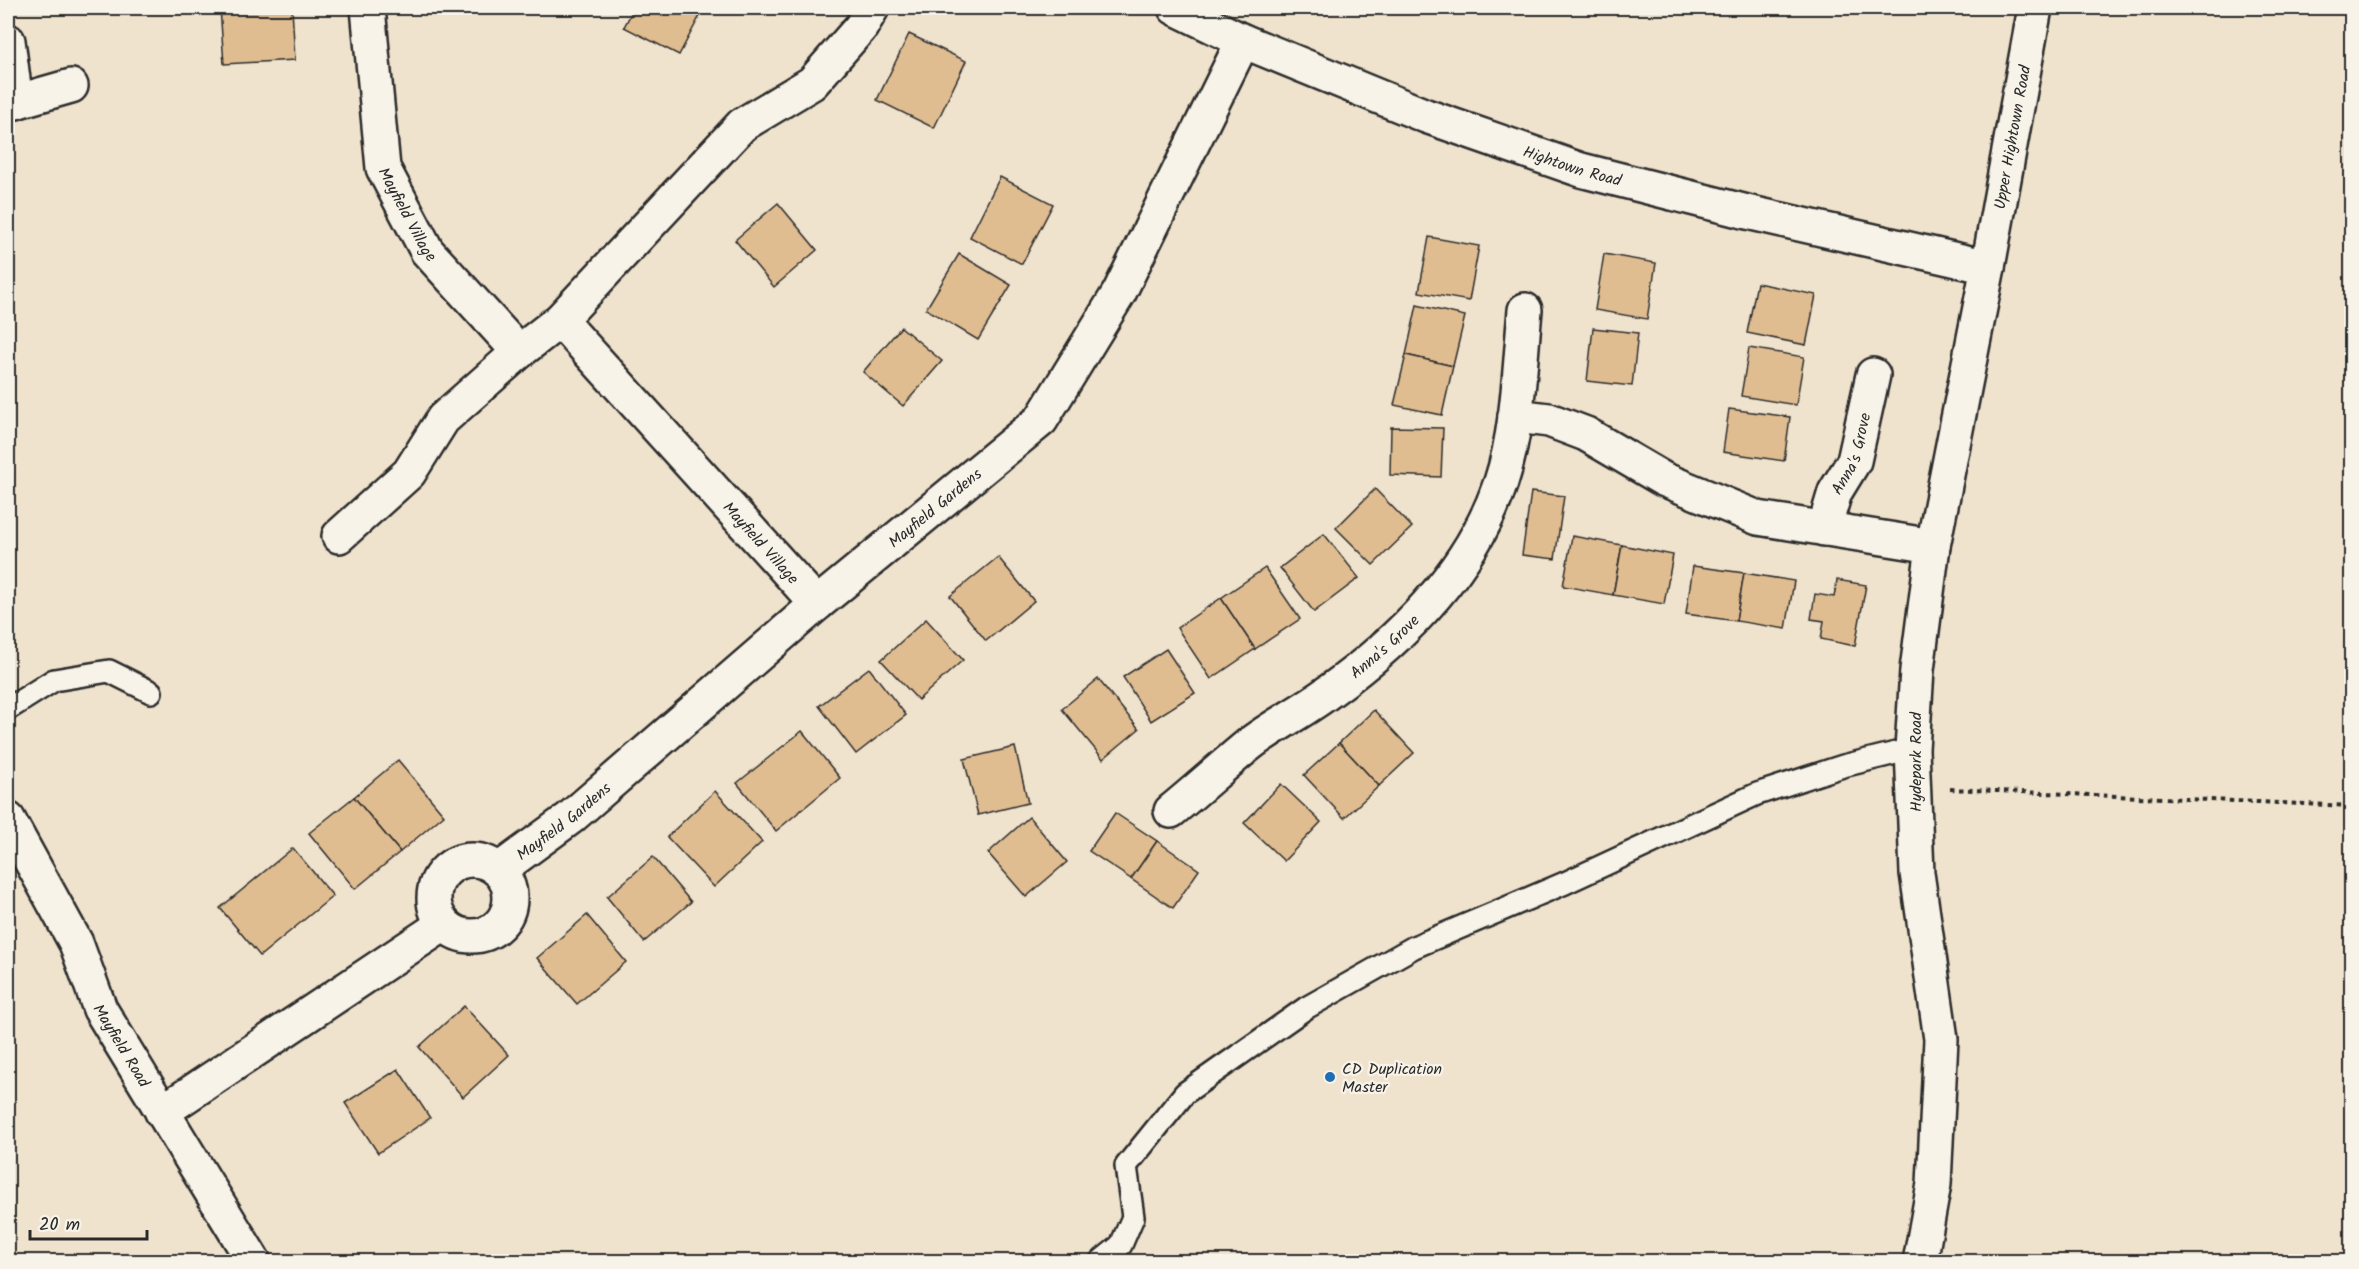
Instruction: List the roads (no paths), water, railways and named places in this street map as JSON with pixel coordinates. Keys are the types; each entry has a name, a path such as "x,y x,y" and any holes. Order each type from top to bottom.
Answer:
{"street":[{"name":"Mayfield Village","path":"368,8 382,168 427,251 519,352"},
{"path":"339,536 409,473 443,418 560,320 742,125 812,83 861,27 872,8"},
{"name":"Hightown Road","path":"1175,8 1243,41 1426,116 1581,170 1747,212 1988,267"},
{"name":"Upper Hightown Road","path":"1988,267 2035,8"},
{"name":"Mayfield Gardens","path":"499,870 570,818 817,604 1041,420 1119,293 1243,41"},
{"path":"8,42 12,103 71,86"},
{"name":"Hydepark Road","path":"1920,1262 1934,1184 1941,1039 1917,873 1912,749 1917,670 1934,546 1988,267"},
{"name":"Anna's Grove","path":"1171,811 1252,742 1328,693 1394,639 1450,578 1480,530 1502,481 1515,416 1526,310"},
{"name":"Mayfield Village","path":"560,320 817,604"},
{"name":"Anna's Grove","path":"1824,529 1835,492 1854,461 1873,375"},
{"path":"1515,416 1549,420 1586,434 1663,479 1758,518 1934,546"},
{"name":"Mayfield Road","path":"8,819 76,943 100,1009 254,1262"},
{"path":"476,859 499,870 506,880 510,898 506,916 489,932 465,936 453,932 436,913 434,900 438,881 450,866 462,860 476,859"},
{"path":"162,1112 444,924"}],"lane":[{"path":"8,709 54,680 109,671 151,692"},
{"path":"1100,1262 1120,1245 1133,1217 1126,1166 1185,1094 1306,1008 1414,947 1565,883 1757,794 1843,766 1912,749"}],"place":[{"name":"CD Duplication Master","path":"1330,1077"}]}
